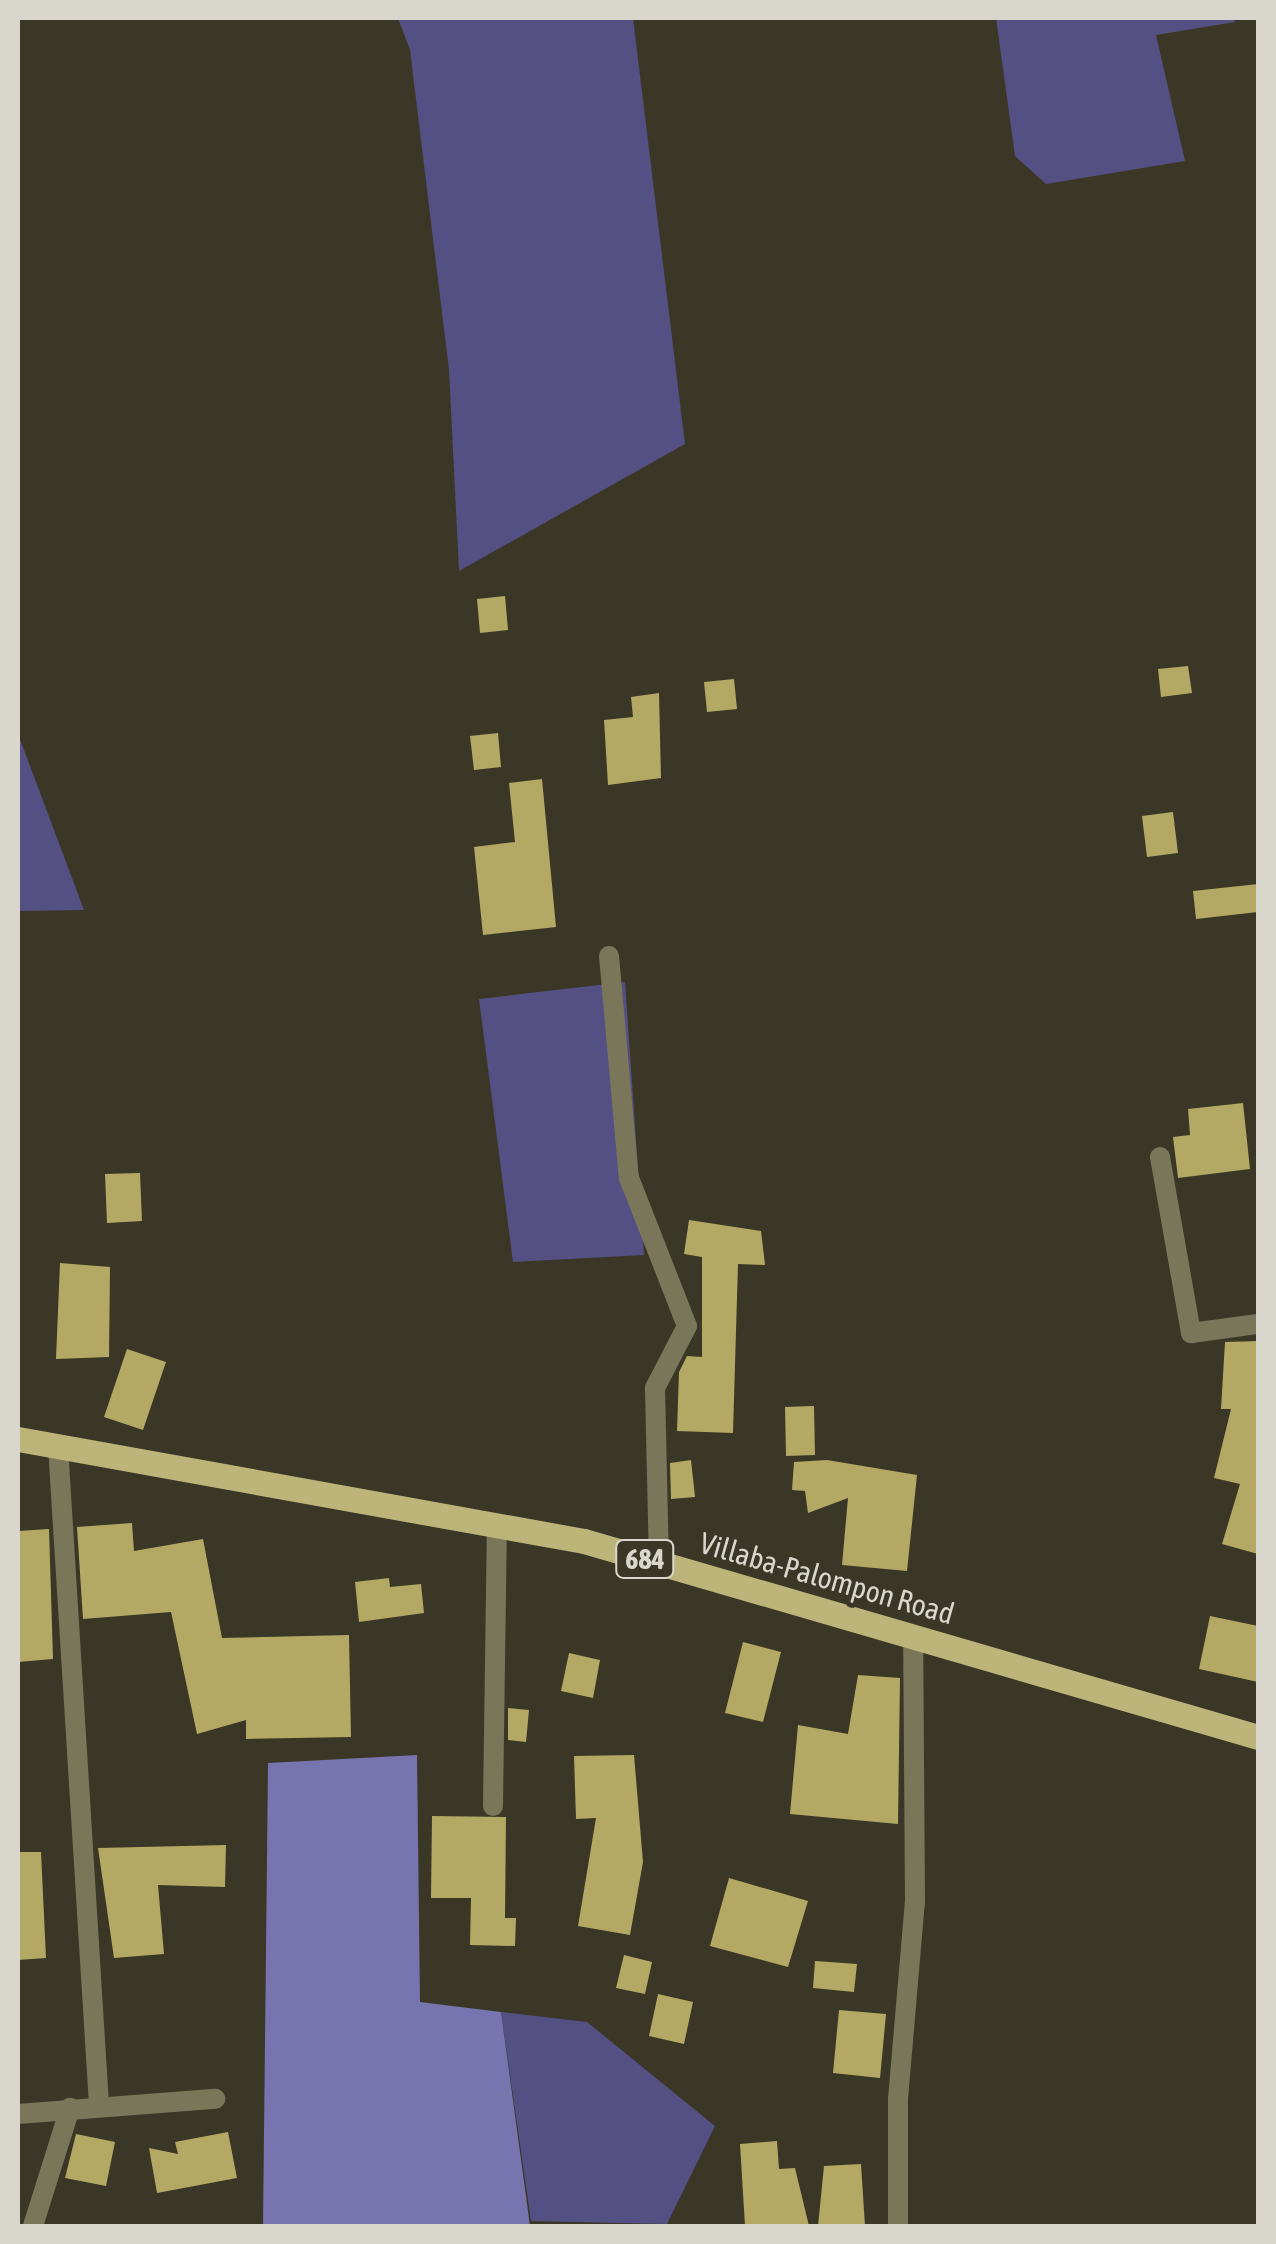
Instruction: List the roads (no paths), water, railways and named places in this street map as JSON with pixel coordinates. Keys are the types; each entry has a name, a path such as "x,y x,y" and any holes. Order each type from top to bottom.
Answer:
{"main road":[{"name":"Villaba-Palompon Road","path":"18,1439 496,1526 659,1563 1258,1738"}],"street":[{"path":"609,956 629,1178 687,1326 655,1388 659,1563"},
{"path":"1160,1157 1191,1333 1258,1324"},
{"path":"58,1446 99,2105"},
{"path":"492,1806 496,1526"},
{"path":"898,2226 898,2099 915,1902 914,1637"},
{"path":"18,2114 215,2099"},
{"path":"33,2226 70,2108"}]}
